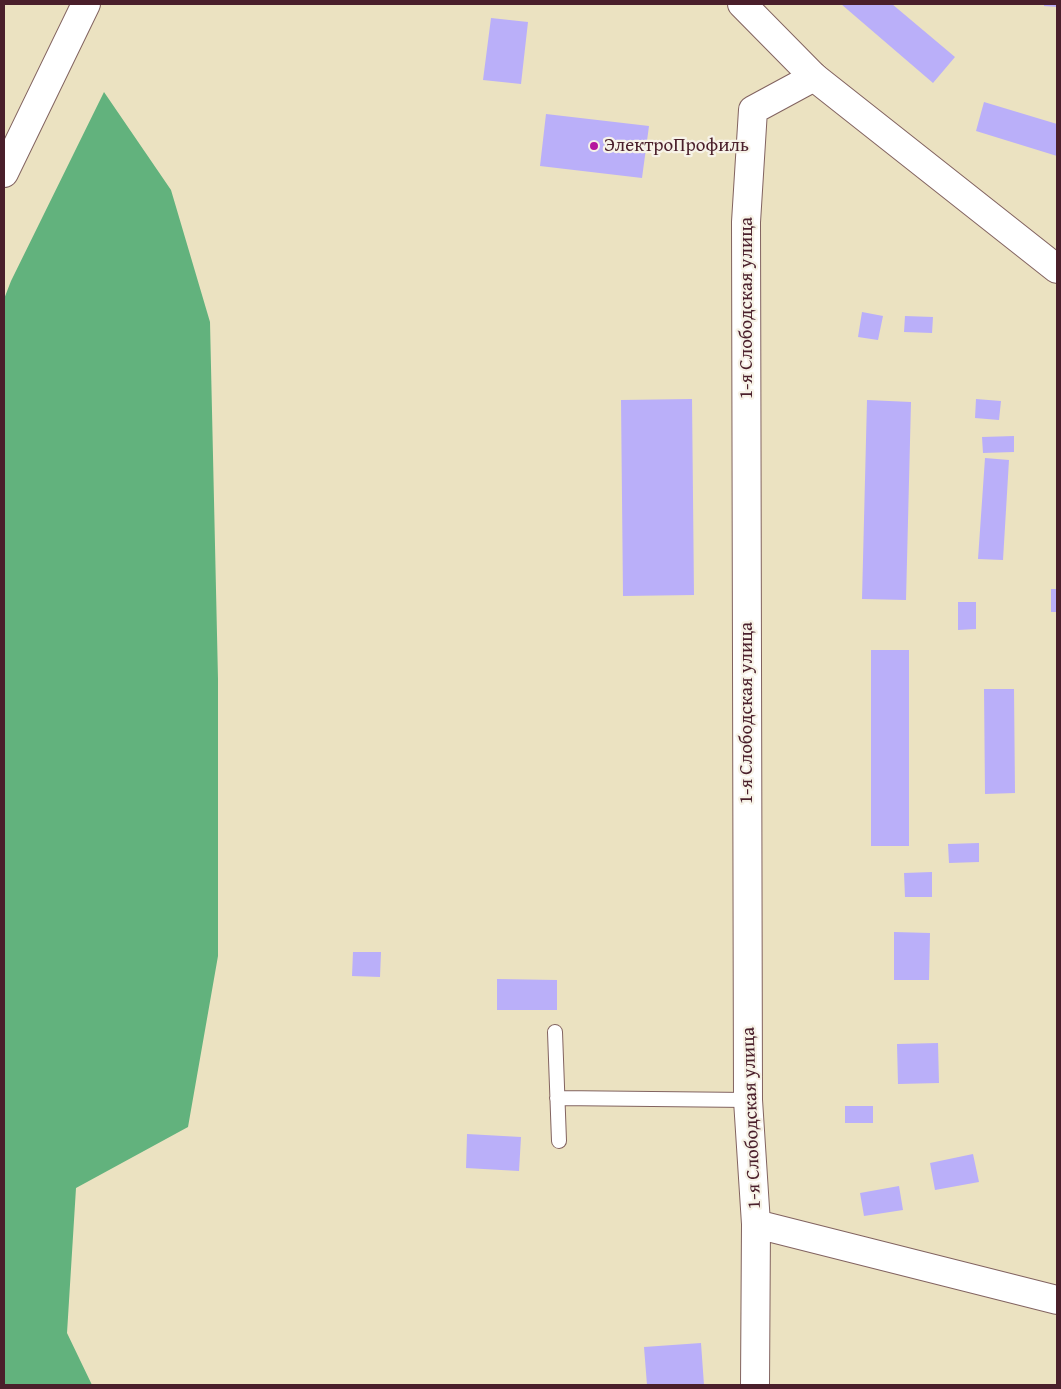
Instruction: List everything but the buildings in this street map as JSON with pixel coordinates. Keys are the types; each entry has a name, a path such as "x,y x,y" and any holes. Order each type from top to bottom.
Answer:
{"street":[{"path":"4,173 86,4"},
{"path":"742,4 814,77 1057,269"},
{"name":"1-я Слободская улица","path":"754,1385 756,1224 748,1100 746,222 753,110 814,77"},
{"path":"756,1224 1057,1300"}],"lane":[{"path":"555,1032 559,1141"},
{"path":"557,1098 748,1100"}],"green space":[{"path":"104,92 171,190 210,322 218,679 218,956 188,1127 76,1188 67,1333 92,1385 4,1385 4,299 11,281"}],"place":[{"name":"ЭлектроПрофиль","path":"594,146"}]}
